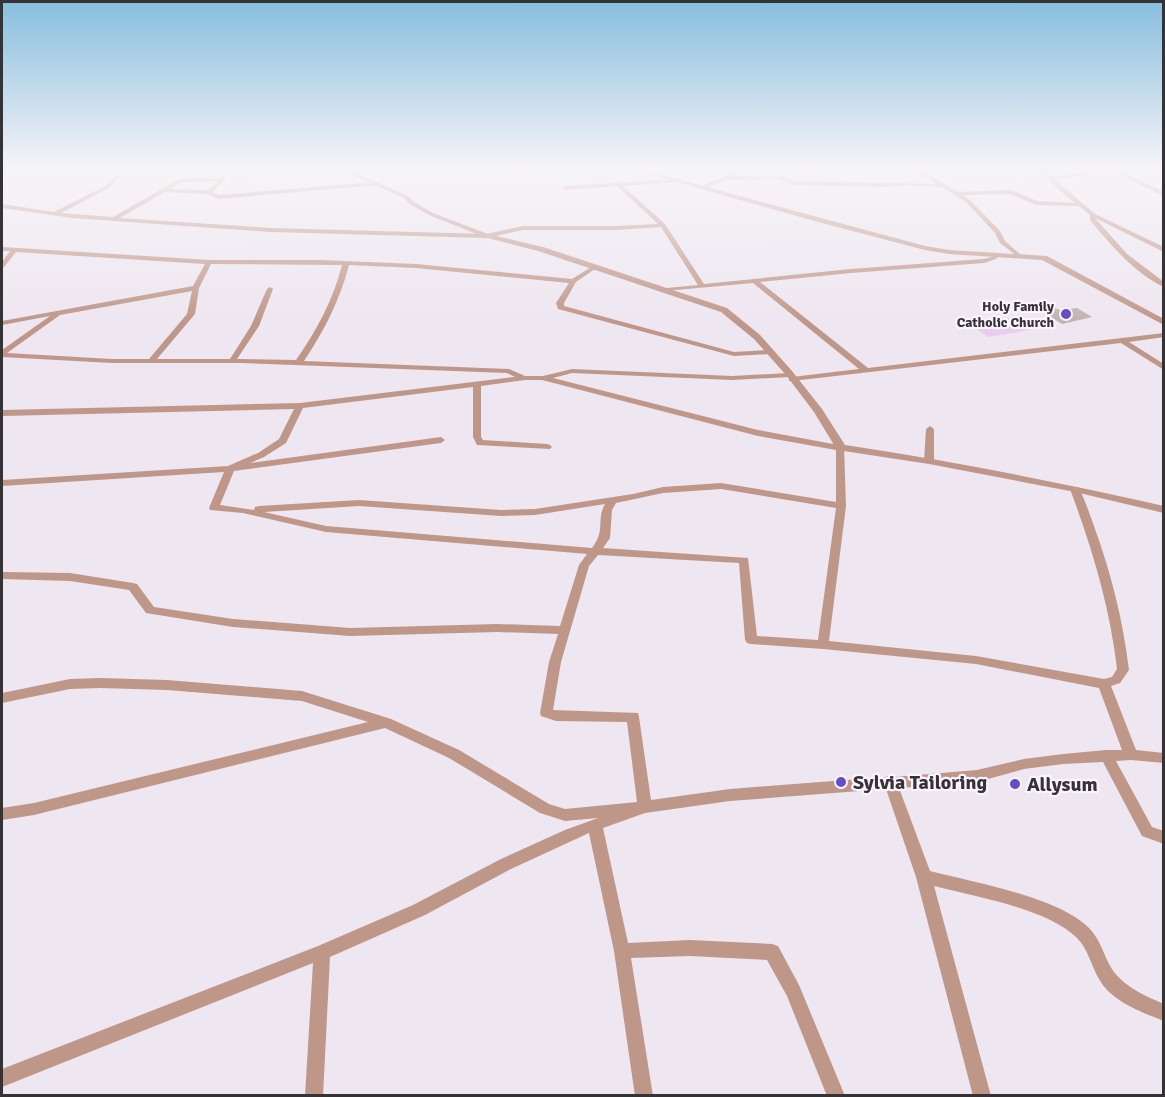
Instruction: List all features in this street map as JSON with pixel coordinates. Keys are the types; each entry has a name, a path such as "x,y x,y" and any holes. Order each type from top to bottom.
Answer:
{"street":[{"path":"144,220 271,230 486,236 523,228 616,228 663,225"},
{"path":"446,220 486,236 540,249 724,310 740,322 770,352 822,414 841,448 841,506 824,645"},
{"path":"658,220 702,286"},
{"path":"820,220 925,248 949,252 1018,255 1049,260 1164,322"},
{"path":"987,220 998,232 999,238 1018,255"},
{"path":"1093,220 1146,274 1164,285"},
{"path":"1104,220 1164,250"},
{"path":"2,249 209,262 346,263 461,269 573,281"},
{"path":"2,266 15,249"},
{"path":"667,290 753,280 984,261 996,255"},
{"path":"151,361 191,314 196,288 209,262"},
{"path":"299,362 324,324 341,289 346,263"},
{"path":"593,268 573,281 560,303 561,307 658,336 734,354 770,352"},
{"path":"753,280 867,371"},
{"path":"2,323 196,288"},
{"path":"232,361 255,326 270,289"},
{"path":"2,354 62,311"},
{"path":"2,413 300,406 525,378 542,378 572,371 732,378 790,377 867,371 1164,335"},
{"path":"1122,341 1164,368"},
{"path":"2,354 112,361 299,362 509,371 525,378"},
{"path":"542,378 758,434 929,461 1075,489 1164,510"},
{"path":"477,384 477,437 480,443 547,447"},
{"path":"300,406 283,441 230,470 214,508 243,510 359,503 518,513 612,501 663,490 721,486 841,506"},
{"path":"929,461 930,429"},
{"path":"2,483 230,470 441,440"},
{"path":"243,510 326,529 593,551 744,560 751,640 976,660 1104,684 1116,680 1123,670 1119,633 1097,552 1075,489"},
{"path":"612,501 607,510 606,535 584,565 555,662 546,713 556,716 633,717 645,807"},
{"path":"2,576 70,577 133,587 150,610 233,622 350,632 497,628 565,630"},
{"path":"2,698 70,684 167,685 302,696 386,723 454,754 545,809 565,814 645,807 730,795 977,776 1024,764 1106,755 1164,758"},
{"path":"1104,684 1131,755"},
{"path":"2,814 34,809 386,723"},
{"path":"1106,755 1147,832 1164,838"},
{"path":"890,781 924,877 982,1095"},
{"path":"2,1078 322,952 419,910 506,864 570,834 645,807"},
{"path":"595,826 622,951 644,1095"},
{"path":"924,877 1053,912 1082,933 1097,954 1109,980 1125,992 1164,1013"},
{"path":"622,951 690,948 772,952 793,992 836,1095"},
{"path":"314,1095 322,952"}],"shaded area":[{"path":"1009,318 1029,330 988,337 969,324"}],"building":[{"name":"Holy Family Catholic Church","path":"1043,304 1060,310 1077,308 1092,317 1062,324 1040,310"}],"place":[{"name":"Holy Family Catholic Church","path":"1066,314"},
{"name":"Sylvia Tailoring","path":"841,782"},
{"name":"Allysum","path":"1015,784"}]}
